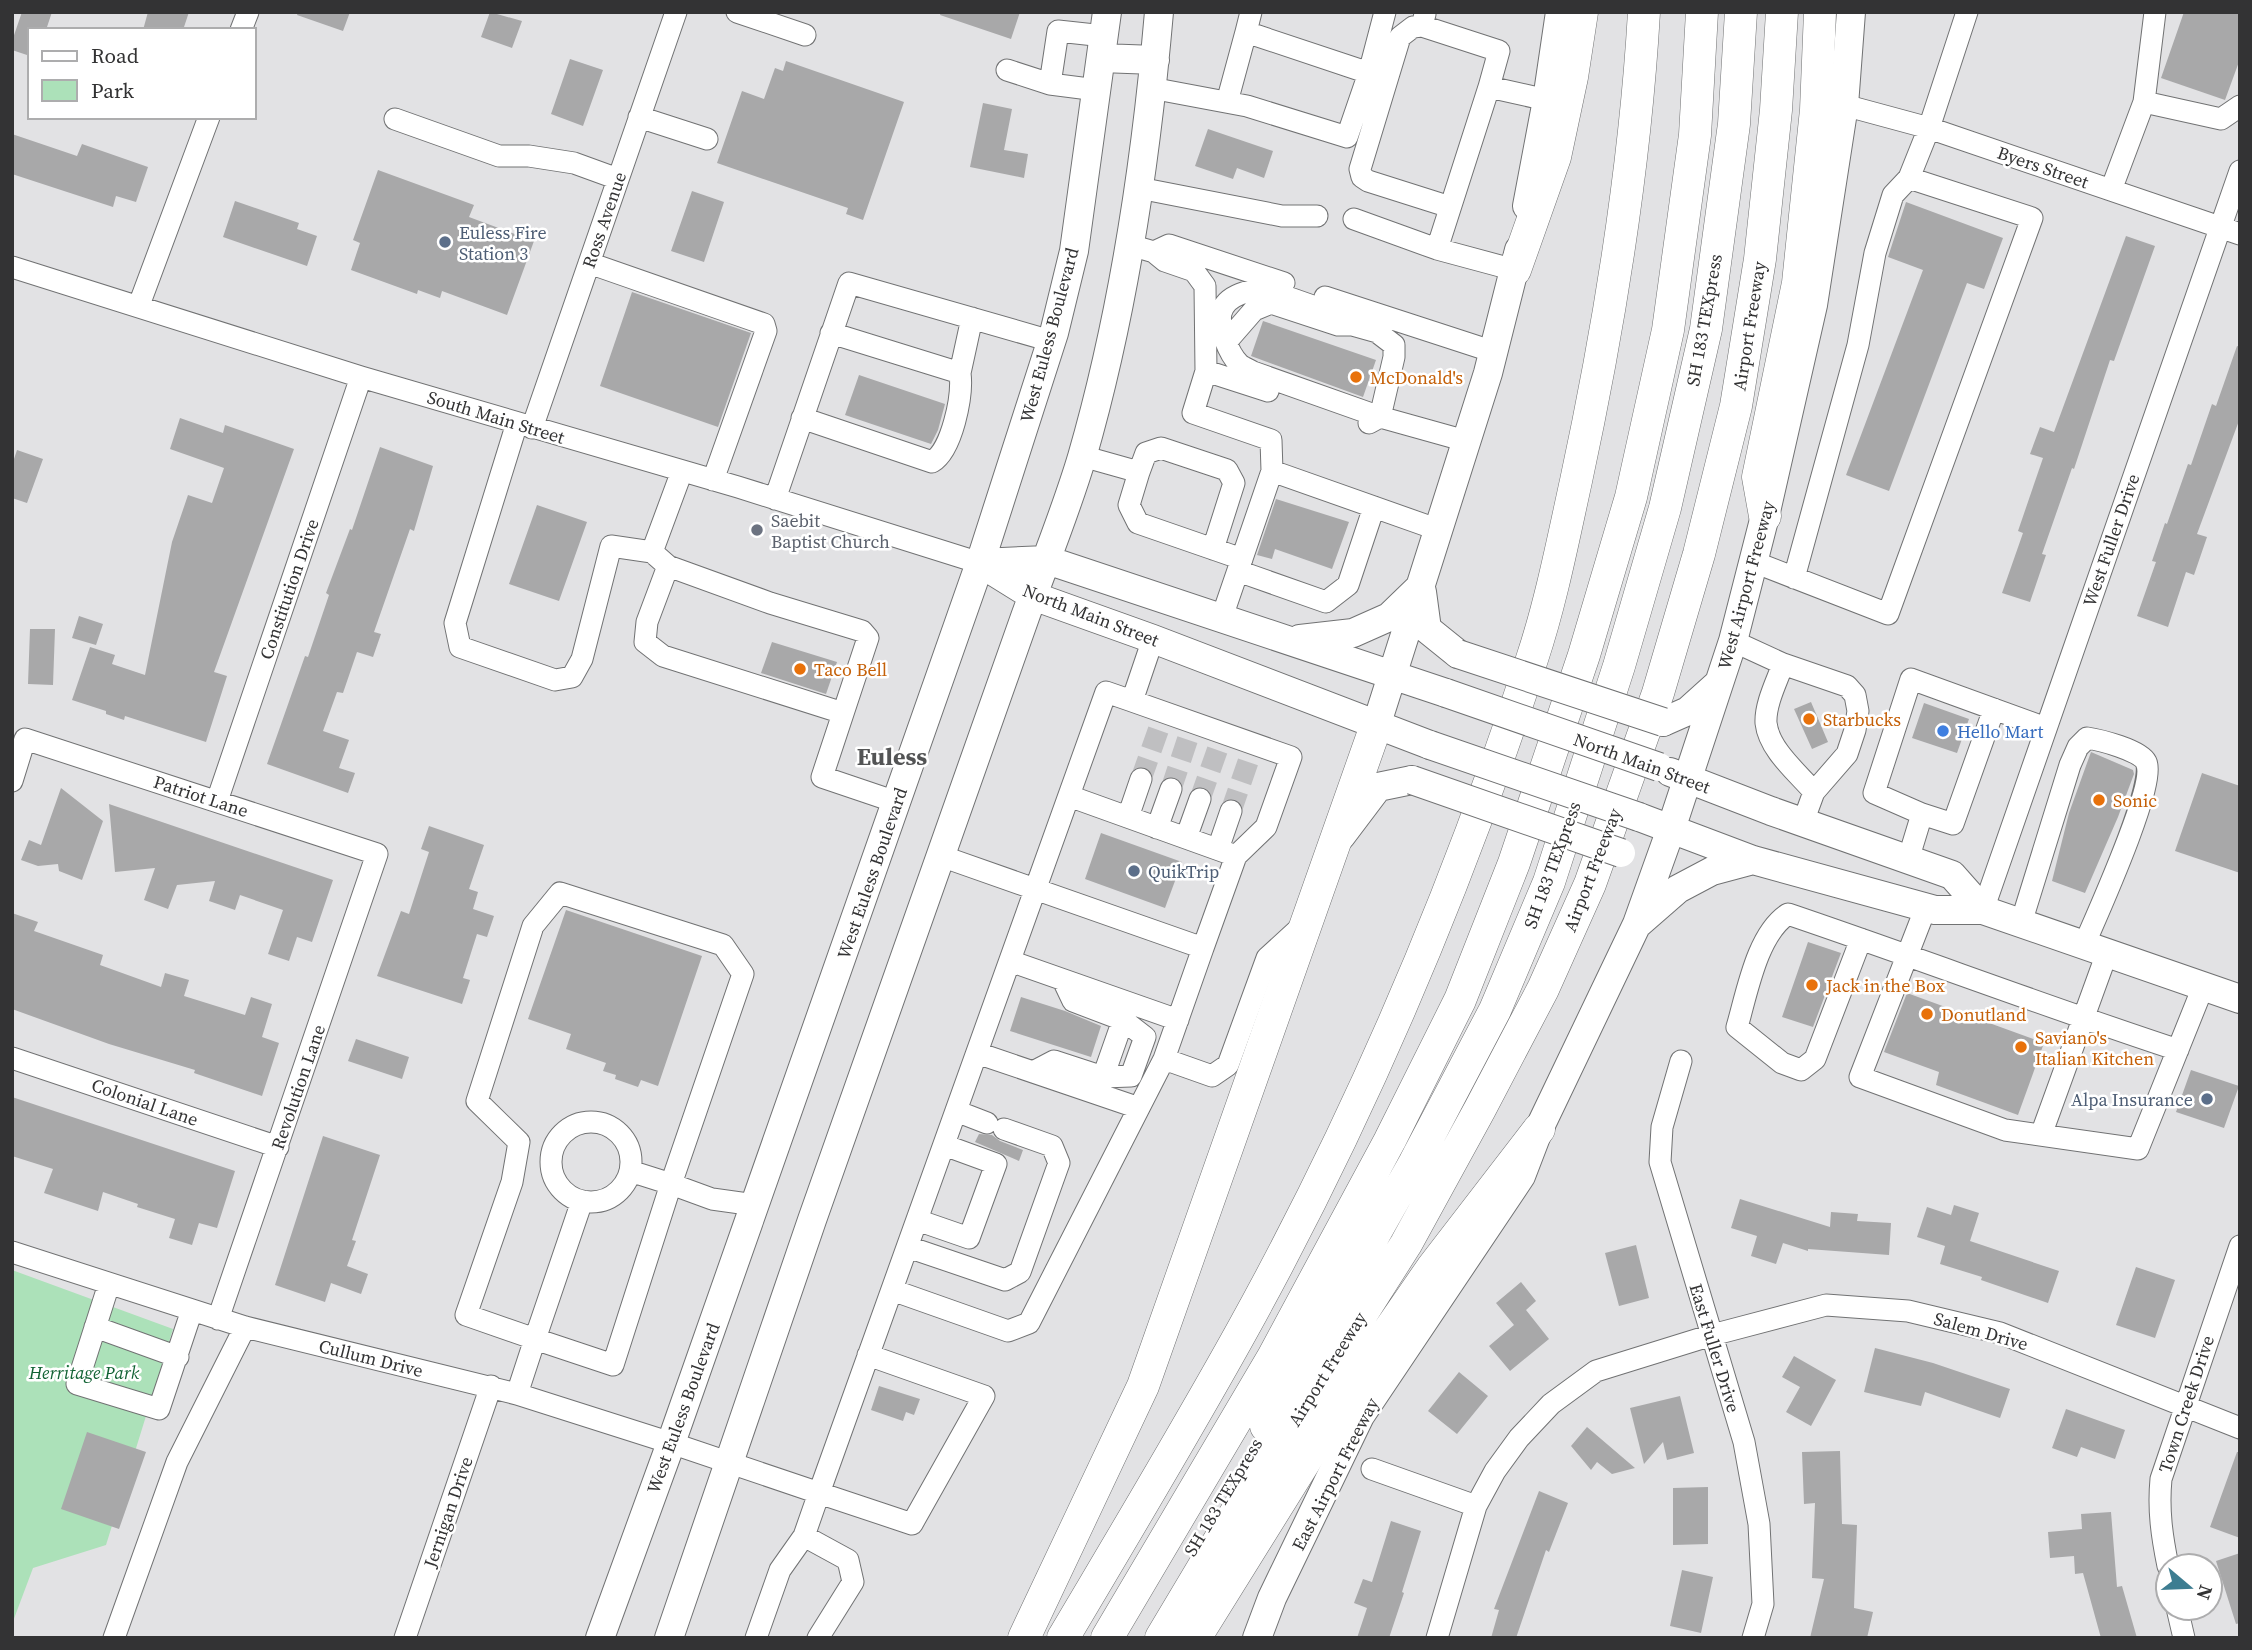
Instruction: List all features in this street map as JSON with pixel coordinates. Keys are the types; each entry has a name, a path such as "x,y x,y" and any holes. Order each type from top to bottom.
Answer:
{"highway":[{"path":"1515,270 1555,157 1582,12"},
{"path":"1063,1638 1244,1326 1311,1198 1363,1090 1427,943 1481,805 1534,655 1591,412 1617,259 1641,61 1644,12"},
{"path":"1641,61 1656,12"},
{"name":"SH 183 TEXpress","path":"1107,1638 1272,1359 1390,1140 1460,1000 1514,863 1584,655 1631,497 1643,445 1668,330 1693,148 1702,12"},
{"name":"SH 183 TEXpress","path":"1140,1638 1302,1364 1415,1162 1494,1010 1549,881 1619,666 1665,508 1706,329 1734,124 1741,12"},
{"path":"1706,329 1774,12"},
{"name":"Airport Freeway","path":"1161,1638 1254,1483 1406,1244 1543,989 1590,884 1658,693 1699,554 1735,406 1760,259 1776,110 1782,12"},
{"path":"1765,516 1758,477 1798,283 1816,110 1820,12"},
{"path":"1024,1638 1143,1386 1377,723"},
{"path":"1195,1638 1363,1368 1432,1268 1539,1129"}],"main road":[{"path":"669,1638 817,1207 1048,560 1082,456 1108,355 1142,249 1139,188 1159,12"},
{"path":"1377,723 1439,530 1515,270 1547,100 1560,12"},
{"name":"West Airport Freeway","path":"1539,1129 1637,924 1733,641 1765,516 1813,305 1844,105 1851,12"},
{"path":"1104,36 1155,60"},
{"name":"West Euless Boulevard","path":"600,1638 980,564 1051,341 1074,251 1104,36"},
{"name":"North Main Street","path":"980,564 1048,560 1394,675 1658,767 1952,875 1983,910"},
{"name":"North Main Street","path":"980,564 1033,596 1430,745 1639,817 1753,860 1935,910 1983,910 2240,999"},
{"path":"1288,639 1322,638 1353,633 1389,617 1421,586"},
{"path":"1421,586 1427,629 1458,654 1663,722 1688,711 1720,682"},
{"path":"1335,844 1378,787 1412,780 1621,853 1636,871 1637,924"},
{"path":"1637,924 1678,889 1712,871 1753,860"},
{"name":"East Airport Freeway","path":"1257,1638 1272,1598 1360,1416 1521,1176 1539,1129"}],"street":[{"name":"Ross Avenue","path":"660,559 611,546 582,659 572,677 555,680 460,647 455,623 525,425 589,264 676,12"},
{"path":"737,12 805,35"},
{"path":"1151,88 1247,106 1347,137 1385,12"},
{"path":"1794,578 1858,345 1875,253 1894,195 1909,178 1929,128 1967,12"},
{"path":"2111,190 2144,102 2155,12"},
{"path":"1437,249 1499,51 1424,19 1400,37 1360,169 1362,177 1368,181 1450,207"},
{"path":"1227,102 1249,22 1368,73"},
{"path":"1050,84 1058,31 1104,36"},
{"path":"1007,70 1050,84 1097,90"},
{"path":"1489,87 1547,100"},
{"path":"2144,102 2221,119 2240,106"},
{"name":"Byers Street","path":"1844,105 1929,128 2230,230"},
{"path":"639,117 707,139"},
{"path":"139,305 208,119"},
{"path":"395,119 499,156 529,156 574,163 618,179"},
{"name":"West Fuller Drive","path":"1983,910 2046,728 2230,230 2240,170"},
{"path":"1754,562 1888,614 2032,218 1909,178"},
{"path":"1139,188 1282,216 1317,216"},
{"path":"1354,219 1437,249 1515,270"},
{"path":"1142,249 1169,246 1241,269 1357,317 1493,352"},
{"path":"1142,249 1194,271 1205,286 1206,371 1194,413 1271,440 1272,471 1222,617"},
{"path":"589,264 764,324 766,331 713,480"},
{"name":"South Main Street","path":"12,267 361,377 713,480 980,564"},
{"path":"1205,286 1241,269"},
{"path":"775,499 849,283 1051,341"},
{"path":"1206,371 1367,424 1380,417 1394,357 1394,345 1357,317 1341,316 1267,290 1254,289 1241,293 1224,307 1221,313 1221,323 1232,355 1240,365 1252,372 1380,417 1466,441"},
{"path":"802,418 932,462 940,457 954,422 960,373 972,318"},
{"path":"831,333 960,373"},
{"name":"Constitution Drive","path":"217,801 361,377"},
{"path":"1213,549 1234,483 1227,470 1161,447 1146,453 1129,505 1138,523 1213,549 1240,565 1326,602 1348,585 1374,507"},
{"path":"1082,456 1139,472"},
{"path":"682,471 660,559 645,642 663,656 843,713"},
{"path":"1272,471 1439,530"},
{"path":"660,559 769,603 862,631 868,638 822,777 897,802"},
{"path":"1132,701 1153,639"},
{"path":"1733,641 1783,664 1847,686 1855,695 1858,710 1856,730 1847,754 1814,792 1803,822"},
{"path":"1783,664 1769,702 1766,724 1776,748 1814,792"},
{"path":"1994,709 1953,824 1874,793 1911,680 1994,709 2046,728"},
{"path":"756,1638 780,1570 804,1536 1106,692 1132,701 1162,720 1191,731 1252,752 1291,757 1266,827 1227,853"},
{"path":"2021,923 2078,747 2087,738 2139,755 2146,761 2149,774 2096,949 2083,1019 2041,1135"},
{"name":"Patriot Lane","path":"12,781 26,739 377,854"},
{"path":"1128,817 1141,779"},
{"path":"1157,828 1171,789"},
{"path":"1069,796 1227,853"},
{"path":"1186,838 1200,799"},
{"path":"892,1290 1008,1331 1029,1323 1164,1059 1203,948 1227,853 1231,811"},
{"path":"1908,860 1922,814"},
{"name":"Revolution Lane","path":"218,1319 377,854"},
{"path":"941,856 1203,948"},
{"path":"519,1142 512,1182 466,1315 613,1365 670,1184 743,974 723,945 560,893 533,926 477,1101 519,1142 552,1153"},
{"path":"1926,907 1860,1077 2005,1130 2137,1149 2203,987"},
{"path":"1861,939 1815,1059 1801,1070 1782,1063 1737,1027 1755,963 1776,922 1788,914 1908,955 2083,1019 2178,1050"},
{"path":"1164,1059 1212,1076 1228,1065 1267,958 1306,922"},
{"path":"1010,961 1178,1020"},
{"path":"1033,1072 1054,1061 1103,1077 1124,1020 1073,1001 1063,980"},
{"path":"977,1053 1139,1108"},
{"name":"Colonial Lane","path":"12,1058 278,1147"},
{"name":"East Fuller Drive","path":"1681,1061 1662,1127 1660,1162 1744,1442 1759,1524 1763,1604 1753,1638"},
{"path":"908,1247 1005,1280 1020,1272 1059,1163 1052,1146 956,1111"},
{"path":"593,1122 607,1125 627,1144 631,1157 630,1171 626,1183 607,1199 594,1203 582,1201 570,1197 560,1189 551,1165 552,1153 567,1130 593,1122"},
{"path":"917,1220 969,1238 996,1164 944,1145"},
{"path":"630,1171 712,1199 755,1205"},
{"path":"517,1394 582,1201"},
{"name":"Town Creek Drive","path":"2165,1552 2162,1535 2161,1479 2240,1246"},
{"name":"Cullum Drive","path":"12,1252 245,1327 491,1386 912,1524 984,1396 868,1356"},
{"path":"109,1284 78,1384 159,1409 192,1310"},
{"name":"Salem Drive","path":"1437,1638 1475,1506 1495,1471 1519,1438 1551,1404 1596,1371 1712,1335 1826,1306 1908,1311 2000,1333 2240,1428"},
{"path":"95,1327 178,1357"},
{"path":"114,1638 177,1462 245,1327"},
{"name":"Jernigan Drive","path":"405,1638 491,1386"},
{"path":"1372,1469 1475,1506"},
{"path":"804,1536 848,1560 853,1582 818,1638"}],"green space":[{"name":"Herritage Park","path":"12,1270 173,1329 106,1545 33,1568 12,1624"}],"building":[{"path":"22,12 52,12 47,28 28,28 28,55 12,50 12,41"},
{"path":"148,12 189,12 184,28 144,28"},
{"path":"298,12 350,12 343,31 297,15"},
{"path":"490,12 522,21 512,48 481,37"},
{"path":"941,12 1020,12 1011,39 940,15"},
{"path":"2184,12 2240,12 2240,59 2225,100 2161,78"},
{"path":"570,59 603,70 583,126 551,114"},
{"path":"786,61 904,102 863,220 846,214 848,208 717,163 742,91 764,99 775,68 783,71"},
{"path":"983,103 1012,109 1004,150 1028,154 1024,178 970,167"},
{"path":"1208,129 1273,151 1264,178 1237,168 1233,179 1195,166"},
{"path":"12,134 77,156 82,144 148,167 136,202 116,196 113,207 12,174"},
{"name":"Euless Fire Station 3","path":"378,170 474,205 469,217 534,241 507,315 442,291 440,298 418,290 417,294 351,270 360,243 353,240"},
{"path":"692,191 724,202 704,262 671,251"},
{"path":"235,201 299,223 297,229 317,236 307,266 223,237"},
{"path":"1906,202 2003,238 1984,289 1967,283 1889,491 1846,475 1923,270 1888,257"},
{"path":"2126,236 2155,246 2114,361 2110,360 2074,469 2072,468 2042,554 2046,555 2030,602 2002,593 2023,533 2018,531 2043,458 2030,454 2040,427 2054,432"},
{"path":"632,292 751,333 718,427 600,386"},
{"path":"1263,321 1376,360 1363,397 1251,356"},
{"path":"2237,346 2240,347 2240,418 2197,534 2207,537 2194,575 2186,572 2168,627 2137,616 2156,562 2152,561 2165,523 2167,524 2188,464 2191,465 2212,404 2216,406"},
{"path":"859,375 945,404 931,444 845,415"},
{"path":"180,418 223,433 225,425 294,449 214,672 227,676 206,742 125,716 124,720 72,700 90,647 115,655 112,664 145,675 172,542 188,495 212,503 224,468 170,449"},
{"path":"380,447 433,466 414,531 410,529 374,632 381,634 373,657 357,652 343,693 337,692 323,731 349,740 339,768 355,773 348,793 267,764 305,656 308,657 329,595 326,593 350,529 352,530"},
{"path":"17,450 43,459 27,503 12,498 12,465"},
{"path":"1276,499 1349,522 1332,569 1275,549 1272,559 1257,555"},
{"path":"537,505 587,522 559,601 509,584"},
{"path":"79,616 103,624 96,645 72,638"},
{"path":"30,629 55,629 53,685 28,684"},
{"path":"772,642 837,662 826,694 761,673"},
{"name":"Starbucks","path":"1811,702 1828,742 1812,749 1794,709"},
{"path":"1924,703 1969,719 1957,753 1912,738"},
{"path":"2091,752 2133,770 2134,774 2085,893 2052,881 2069,813"},
{"path":"2202,773 2240,786 2240,873 2175,851"},
{"path":"61,788 103,821 82,880 59,871 58,864 38,866 21,860 29,840 41,845"},
{"path":"109,804 333,880 312,942 297,937 289,961 268,954 283,910 240,895 235,910 209,901 215,881 177,885 168,909 144,900 155,868 115,872"},
{"path":"429,826 484,845 469,889 478,892 473,909 494,916 487,937 477,934 463,978 470,980 462,1004 377,976 401,911 409,914 429,852 421,849"},
{"path":"1101,833 1182,862 1165,908 1085,879"},
{"path":"566,910 702,956 658,1086 641,1080 638,1087 615,1079 616,1075 603,1071 606,1063 566,1049 571,1034 528,1019"},
{"path":"12,913 38,922 34,931 103,955 100,965 161,987 165,973 189,980 184,996 245,1015 251,997 272,1004 262,1037 279,1043 262,1096 194,1073 195,1070 109,1044 12,1009"},
{"name":"Jack in the Box","path":"1808,942 1841,953 1813,1027 1782,1017"},
{"path":"1907,993 2044,1043 2018,1115 1936,1085 1939,1072 1884,1052"},
{"path":"1021,997 1101,1026 1091,1057 1010,1031"},
{"path":"356,1039 409,1057 402,1079 348,1061"},
{"name":"Alpa Insurance","path":"2191,1070 2239,1086 2224,1128 2176,1112"},
{"path":"12,1097 235,1171 217,1228 199,1223 192,1245 169,1238 175,1219 137,1207 138,1204 103,1192 98,1211 44,1193 53,1169 12,1156"},
{"path":"979,1134 992,1135 1023,1150 1019,1161 975,1142"},
{"path":"323,1136 380,1155 352,1240 356,1241 347,1266 368,1274 361,1294 331,1283 325,1302 275,1285"},
{"path":"1740,1199 1830,1227 1831,1212 1858,1214 1857,1221 1891,1223 1889,1255 1808,1251 1783,1243 1776,1264 1751,1256 1757,1236 1731,1228"},
{"path":"1954,1205 1979,1213 1970,1241 2059,1271 2048,1303 1940,1264 1945,1246 1917,1237 1927,1207 1951,1215"},
{"path":"1636,1245 1649,1298 1619,1306 1605,1253"},
{"path":"2136,1267 2175,1280 2155,1338 2116,1325"},
{"path":"1521,1282 1536,1301 1526,1310 1549,1339 1510,1371 1489,1346 1514,1325 1496,1303"},
{"path":"1875,1348 1933,1363 2010,1389 2000,1418 1925,1392 1921,1406 1864,1392"},
{"path":"1794,1356 1836,1380 1811,1426 1786,1412 1800,1387 1782,1377"},
{"path":"1459,1372 1488,1396 1457,1434 1428,1411"},
{"path":"879,1386 920,1399 914,1415 906,1412 903,1421 871,1410"},
{"path":"1680,1396 1694,1453 1667,1460 1663,1442 1644,1464 1630,1408"},
{"path":"2066,1409 2125,1430 2115,1459 2081,1447 2077,1457 2052,1448"},
{"path":"1587,1427 1635,1468 1612,1474 1597,1462 1591,1470 1571,1446"},
{"path":"87,1432 146,1452 119,1529 61,1509"},
{"path":"1840,1451 1842,1524 1857,1525 1854,1608 1873,1612 1867,1638 1810,1638 1824,1579 1812,1578 1815,1503 1804,1504 1802,1452"},
{"path":"2237,1452 2240,1452 2240,1538 2210,1527"},
{"path":"1708,1487 1708,1544 1673,1545 1673,1488"},
{"path":"1539,1491 1568,1503 1549,1552 1546,1550 1516,1638 1491,1638 1499,1610 1494,1609"},
{"path":"2111,1512 2117,1587 2122,1586 2137,1638 2101,1638 2083,1573 2075,1574 2074,1556 2050,1558 2048,1532 2082,1529 2081,1514"},
{"path":"1391,1521 1421,1531 1402,1592 1404,1593 1389,1638 1357,1638 1367,1608 1354,1603 1363,1579 1372,1582"},
{"path":"2240,1553 2240,1623 2236,1624 2224,1586 2224,1558"},
{"path":"1682,1570 1713,1577 1701,1633 1670,1626"}],"tunnel":[{"path":"1141,779 1159,728"},
{"path":"1171,789 1188,738"},
{"path":"1200,799 1218,748"},
{"path":"1231,811 1249,759"}],"place":[{"name":"Euless Fire Station 3","path":"445,242"},
{"name":"McDonald's","path":"1356,377"},
{"name":"Saebit Baptist Church","path":"757,530"},
{"name":"Taco Bell","path":"800,669"},
{"name":"Starbucks","path":"1809,719"},
{"name":"Hello Mart","path":"1943,731"},
{"name":"Sonic","path":"2099,800"},
{"name":"QuikTrip","path":"1134,871"},
{"name":"Jack in the Box","path":"1812,985"},
{"name":"Donutland","path":"1927,1014"},
{"name":"Saviano's Italian Kitchen","path":"2021,1047"},
{"name":"Alpa Insurance","path":"2207,1099"}],"district":[{"name":"Euless","path":"892,756"}]}
